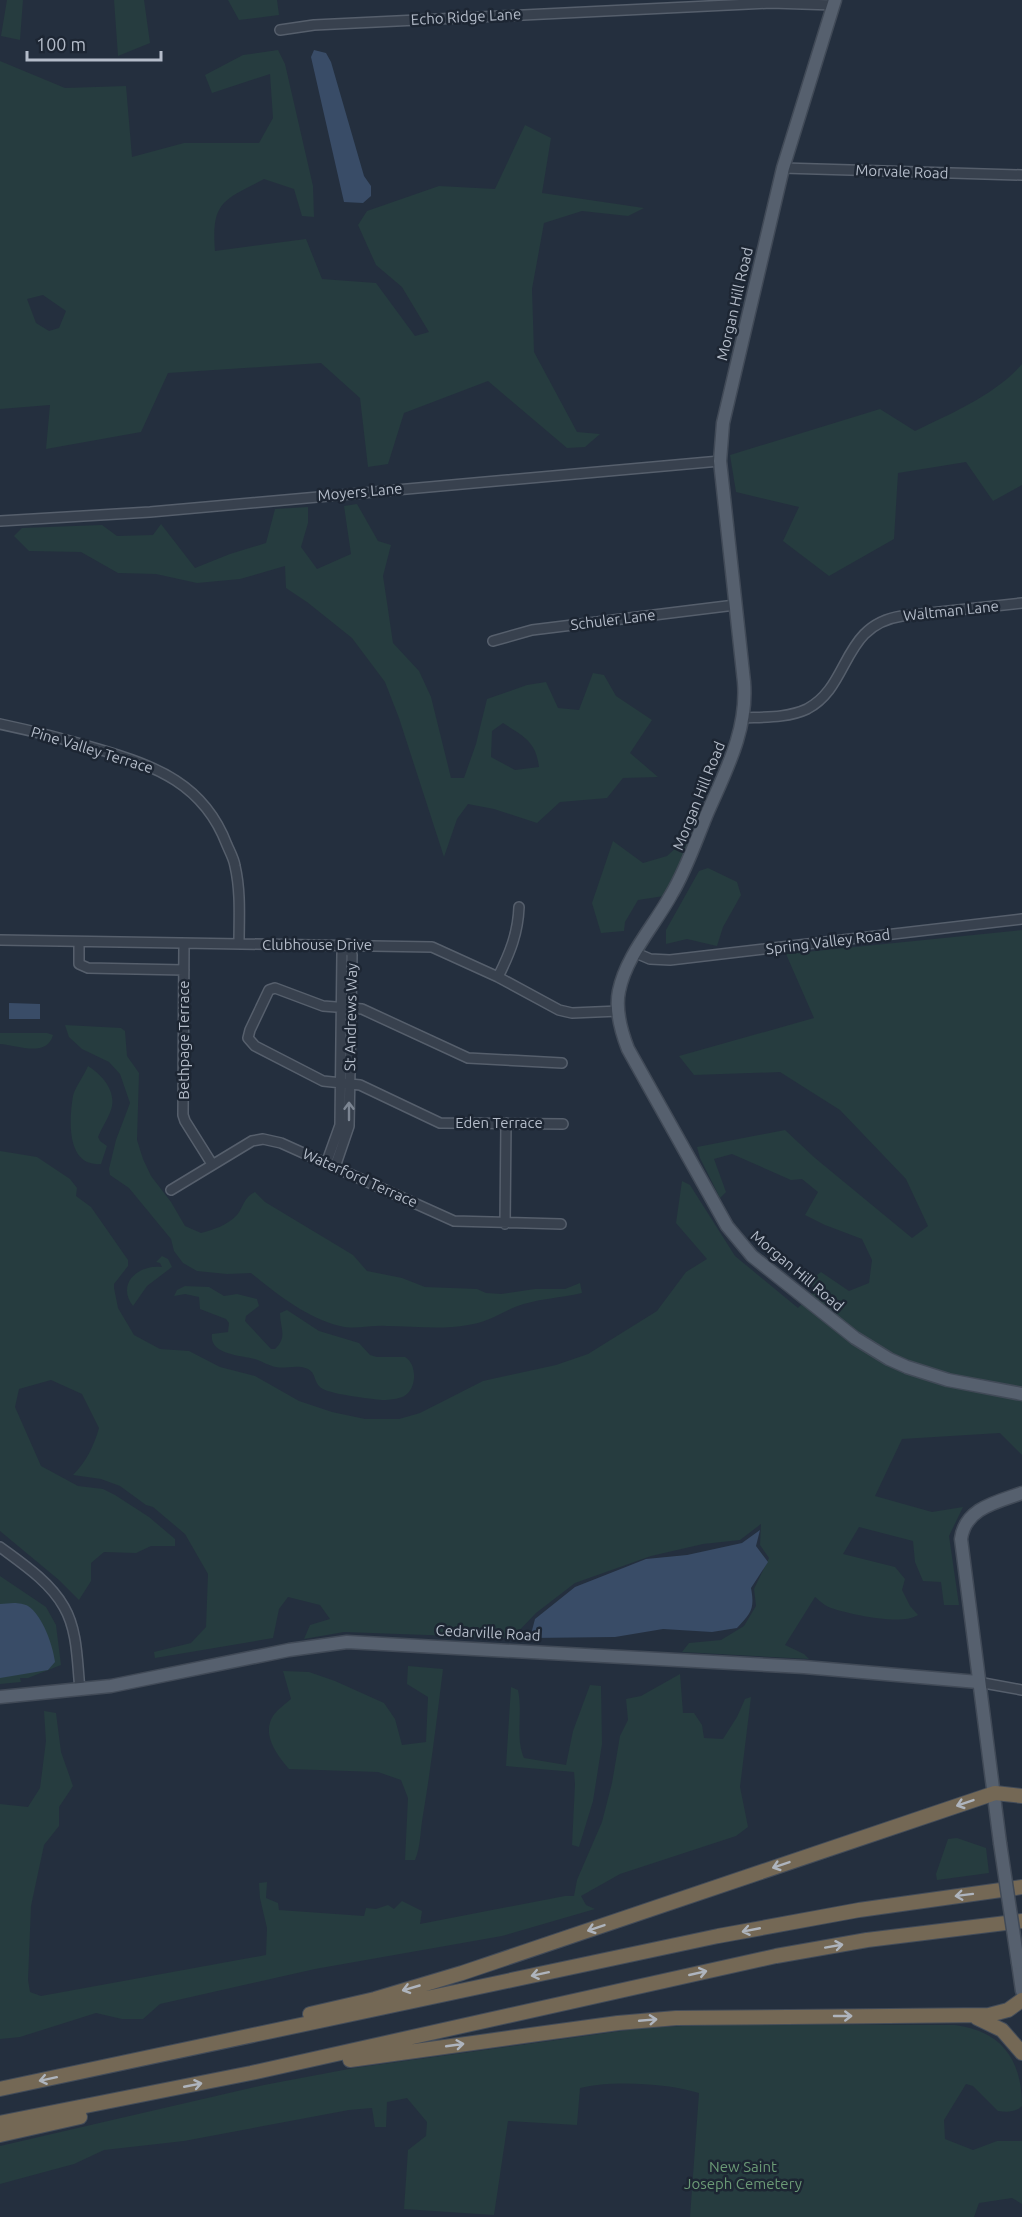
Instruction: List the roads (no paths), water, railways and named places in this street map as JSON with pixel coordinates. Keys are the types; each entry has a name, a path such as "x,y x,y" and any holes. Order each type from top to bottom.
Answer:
{"highway":[{"path":"95,2069 375,1999 462,1973 995,1792 1022,1796"},
{"path":"0,2089 718,1936 860,1910 1022,1887"},
{"path":"0,2123 251,2073 776,1956 867,1940 1022,1922"},
{"path":"251,2073 618,2023 703,2017 966,2016 999,2014 1022,2000"},
{"path":"966,2016 1002,2030 1022,2053"},
{"path":"0,2135 91,2114 135,2096"}],"main road":[{"name":"Morgan Hill Road","path":"834,2 783,168 723,423 720,461 744,682 743,718 734,751 685,868 622,978 618,997 619,1011 628,1049 727,1226 752,1256 855,1338 889,1359 948,1380 1022,1394"},
{"path":"1022,1494 976,1512 966,1521 962,1531 961,1547 1022,1991"},
{"name":"Cedarville Road","path":"0,1697 111,1686 289,1650 347,1642 804,1667 978,1682"}],"street":[{"name":"Echo Ridge Lane","path":"280,30 314,25 771,2 834,2"},
{"name":"Morvale Road","path":"783,168 1022,175"},
{"name":"Moyers Lane","path":"0,521 150,512 720,461"},
{"name":"Waltman Lane","path":"743,718 790,714 812,706 831,686 859,640 870,629 885,620 902,616 1022,603"},
{"name":"Schuler Lane","path":"493,641 532,630 735,605"},
{"name":"Pine Valley Terrace","path":"0,724 52,736 152,766 177,780 195,794 212,813 235,866 239,944"},
{"path":"498,977 512,949 519,907"},
{"name":"Spring Valley Road","path":"636,953 650,959 667,960 1022,919"},
{"name":"Clubhouse Drive","path":"0,940 79,943 432,946 566,1012 619,1011"},
{"path":"79,943 79,964 88,968 184,970"},
{"name":"Bethpage Terrace","path":"184,944 183,1115 184,1121 212,1164"},
{"name":"St Andrews Way","path":"331,1165 340,1125 345,1084 346,1008 342,954 348,944"},
{"name":"Eden Terrace","path":"346,1008 323,1006 275,988 268,990 248,1038 255,1046 323,1081 360,1086 440,1123 563,1124"},
{"path":"346,1008 362,1009 468,1058 562,1063"},
{"path":"505,1224 506,1123"},
{"name":"Waterford Terrace","path":"171,1190 252,1141 263,1139 282,1143 454,1221 561,1224"},
{"path":"0,1547 35,1574 65,1608 74,1634 80,1689"},
{"path":"978,1682 1022,1690"}],"water":[{"path":"314,50 326,53 331,62 364,176 371,186 371,196 363,203 344,202 311,57"},
{"path":"9,1003 40,1004 40,1019 9,1019"},
{"path":"760,1530 756,1546 768,1562 751,1588 751,1610 737,1628 712,1632 663,1629 615,1637 530,1638 535,1619 575,1587 646,1559 687,1555 742,1543"},
{"path":"14,1603 28,1606 43,1624 50,1640 55,1662 48,1670 0,1678 0,1604"}],"park label":[{"name":"New Saint Joseph Cemetery","path":"743,2176"}]}
